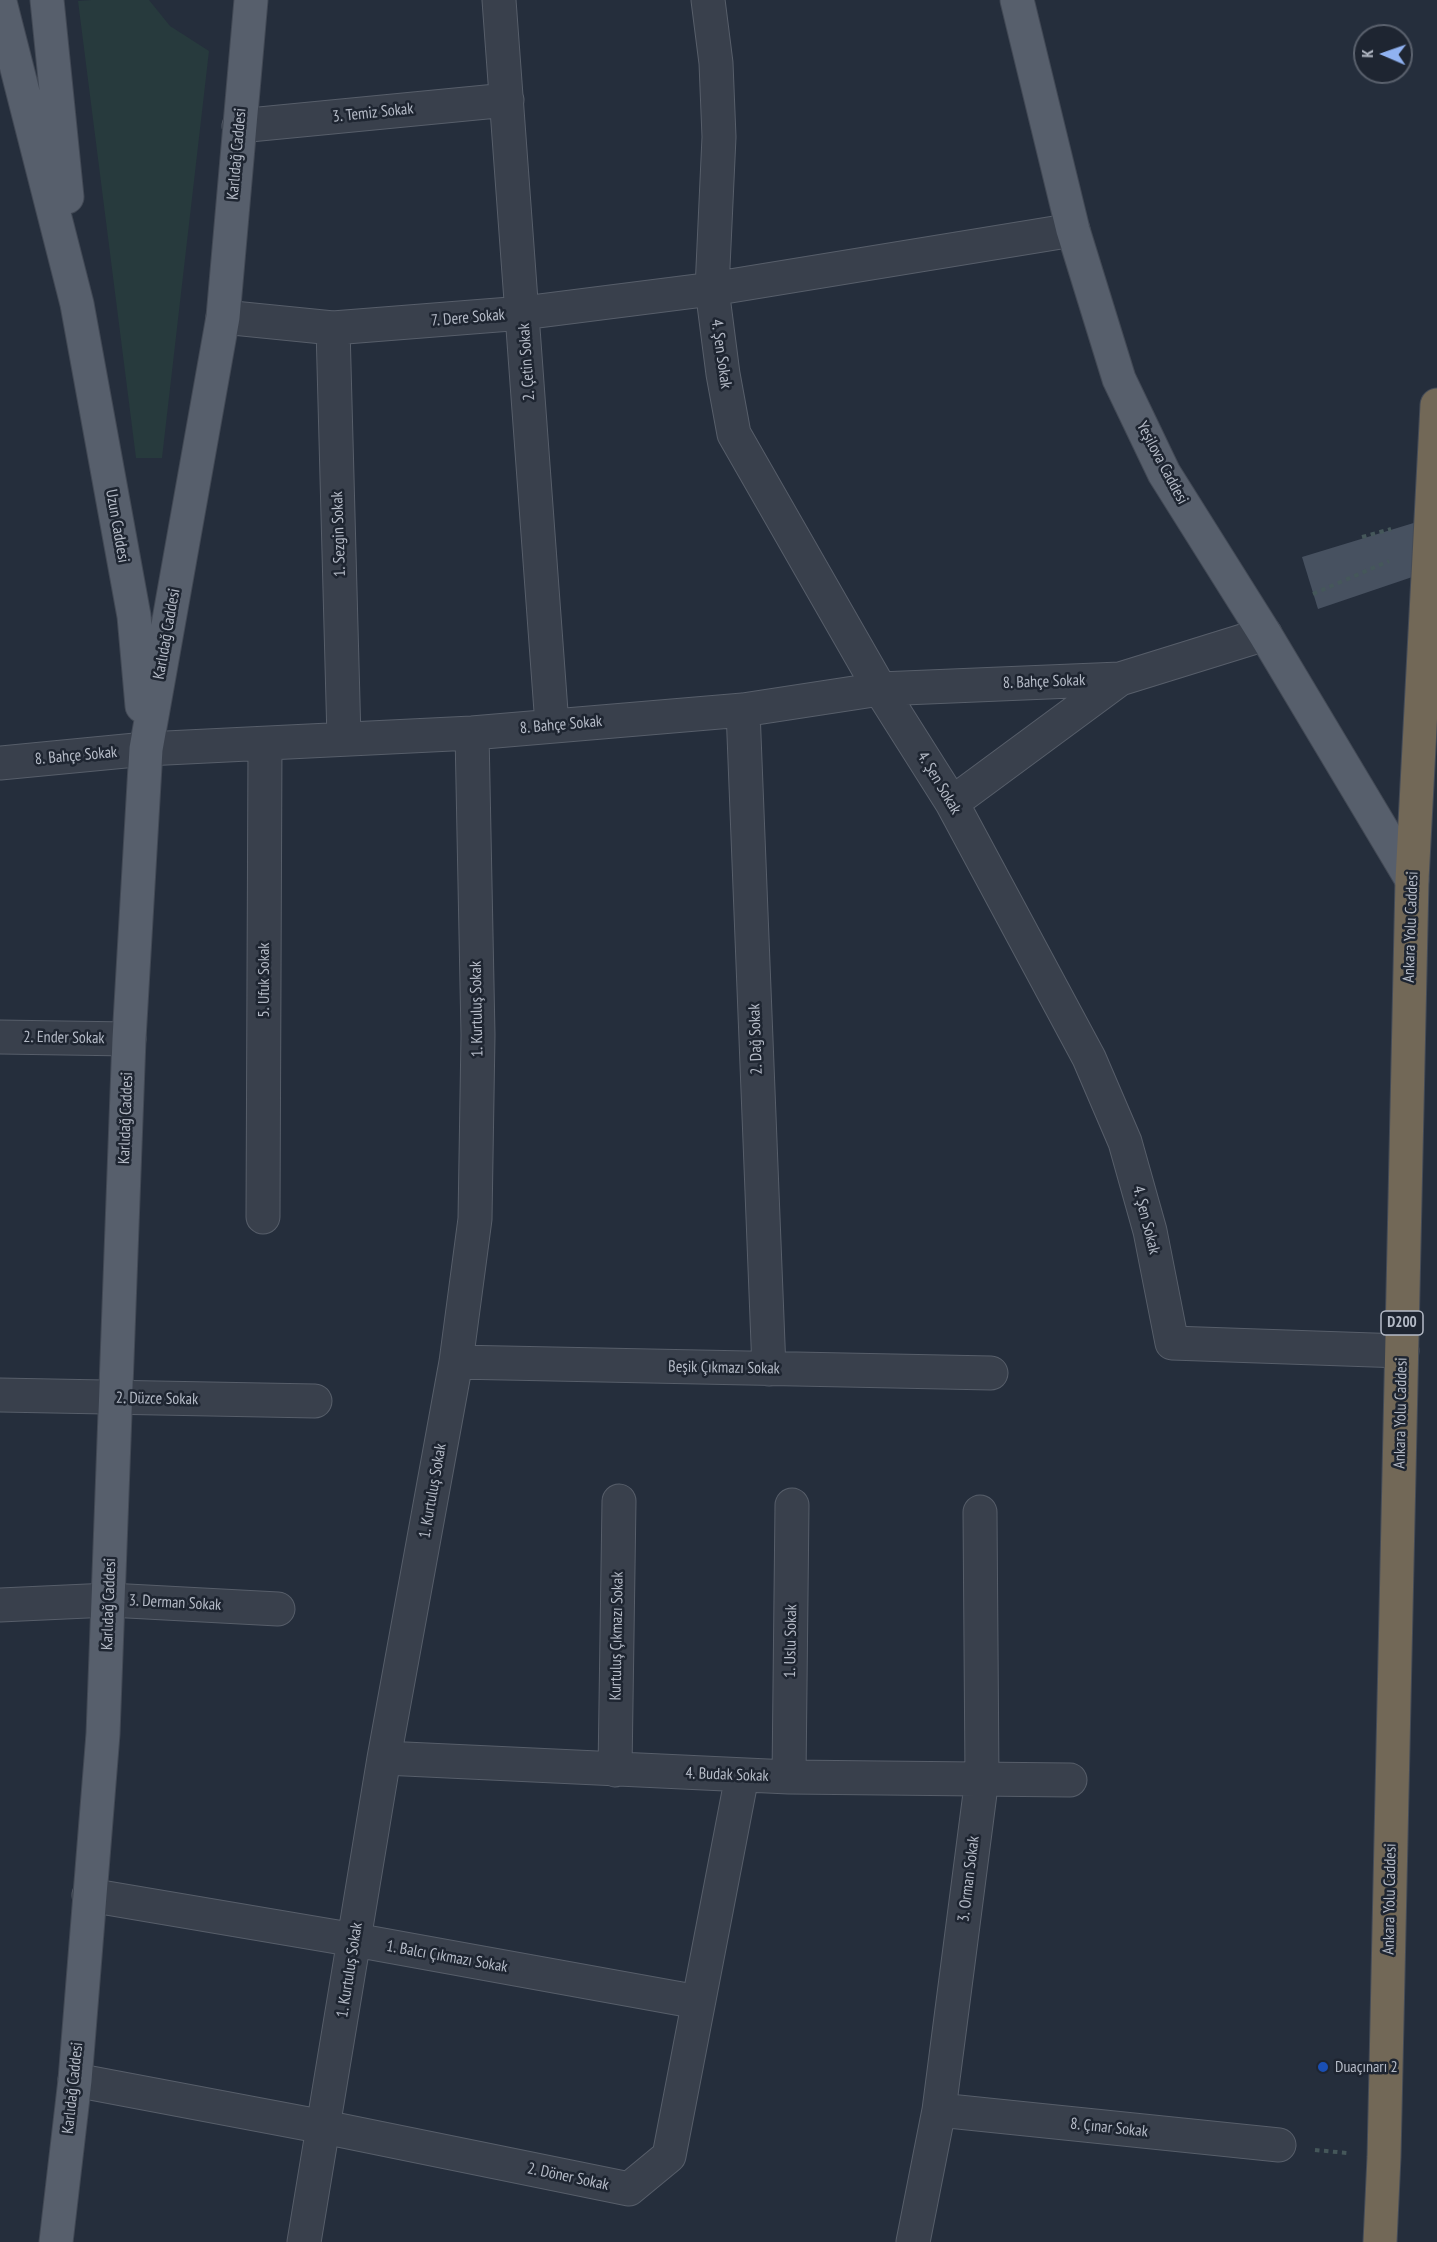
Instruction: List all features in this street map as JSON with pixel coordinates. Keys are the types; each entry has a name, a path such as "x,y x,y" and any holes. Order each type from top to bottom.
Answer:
{"highway":[{"name":"Ankara Yolu Caddesi","path":"1380,2242 1384,2157 1412,880 1437,405"}],"main road":[{"name":"Uzun Caddesi","path":"47,0 77,304"},
{"name":"Karlıdağ Caddesi","path":"57,2242 75,2080 103,1734 129,1039 146,749 223,317 250,0"},
{"name":"Yeşilova Caddesi","path":"1017,0 1073,230 1119,379 1164,473 1265,634 1412,880"},
{"name":"Uzun Caddesi","path":"0,2 77,304 134,616 146,749"}],"street":[{"name":"2. Çetin Sokak","path":"499,0 552,725"},
{"name":"4. Şen Sokak","path":"708,0 716,63 719,137 712,290 723,374 734,434 880,689 952,803 1089,1059 1125,1142 1150,1231 1172,1342 1402,1351"},
{"name":"3. Temiz Sokak","path":"239,126 507,100"},
{"name":"7. Dere Sokak","path":"223,317 333,328 523,313 712,290 1073,230"},
{"name":"1. Sezgin Sokak","path":"333,328 344,739"},
{"name":"8. Bahçe Sokak","path":"0,763 146,749 472,733 743,710 880,689 1120,679 1265,634"},
{"name":"8. Bahçe Sokak","path":"952,803 1120,679"},
{"name":"2. Dağ Sokak","path":"743,710 769,1369"},
{"name":"1. Kurtuluş Sokak","path":"304,2242 384,1758 456,1362 475,1219 478,1035 472,733"},
{"name":"5. Ufuk Sokak","path":"263,1216 265,744"},
{"name":"2. Ender Sokak","path":"0,1037 129,1039"},
{"name":"Beşik Çıkmazı Sokak","path":"456,1362 991,1373"},
{"name":"2. Düzce Sokak","path":"0,1395 315,1401"},
{"name":"Kurtuluş Çıkmazı Sokak","path":"615,1770 620,1501"},
{"name":"1. Uslu Sokak","path":"789,1777 792,1505"},
{"name":"3. Orman Sokak","path":"912,2242 939,2110 982,1778 980,1512"},
{"name":"3. Derman Sokak","path":"0,1605 109,1600 278,1609"},
{"name":"4. Budak Sokak","path":"384,1758 742,1776 1070,1779"},
{"name":"2. Döner Sokak","path":"75,2080 324,2127 629,2189 669,2156 742,1776"},
{"name":"1. Balcı Çıkmazı Sokak","path":"89,1895 698,2002"},
{"name":"8. Çınar Sokak","path":"939,2110 1279,2145"}],"path":[{"path":"1313,594 1390,561"},
{"path":"1279,2145 1384,2157"}],"shaded area":[{"path":"149,0 170,26 209,51 162,458 136,458 78,1"}],"building":[{"path":"1430,518 1427,572 1318,609 1302,557"}],"place":[{"name":"Duaçınarı 2","path":"1323,2067"}]}
